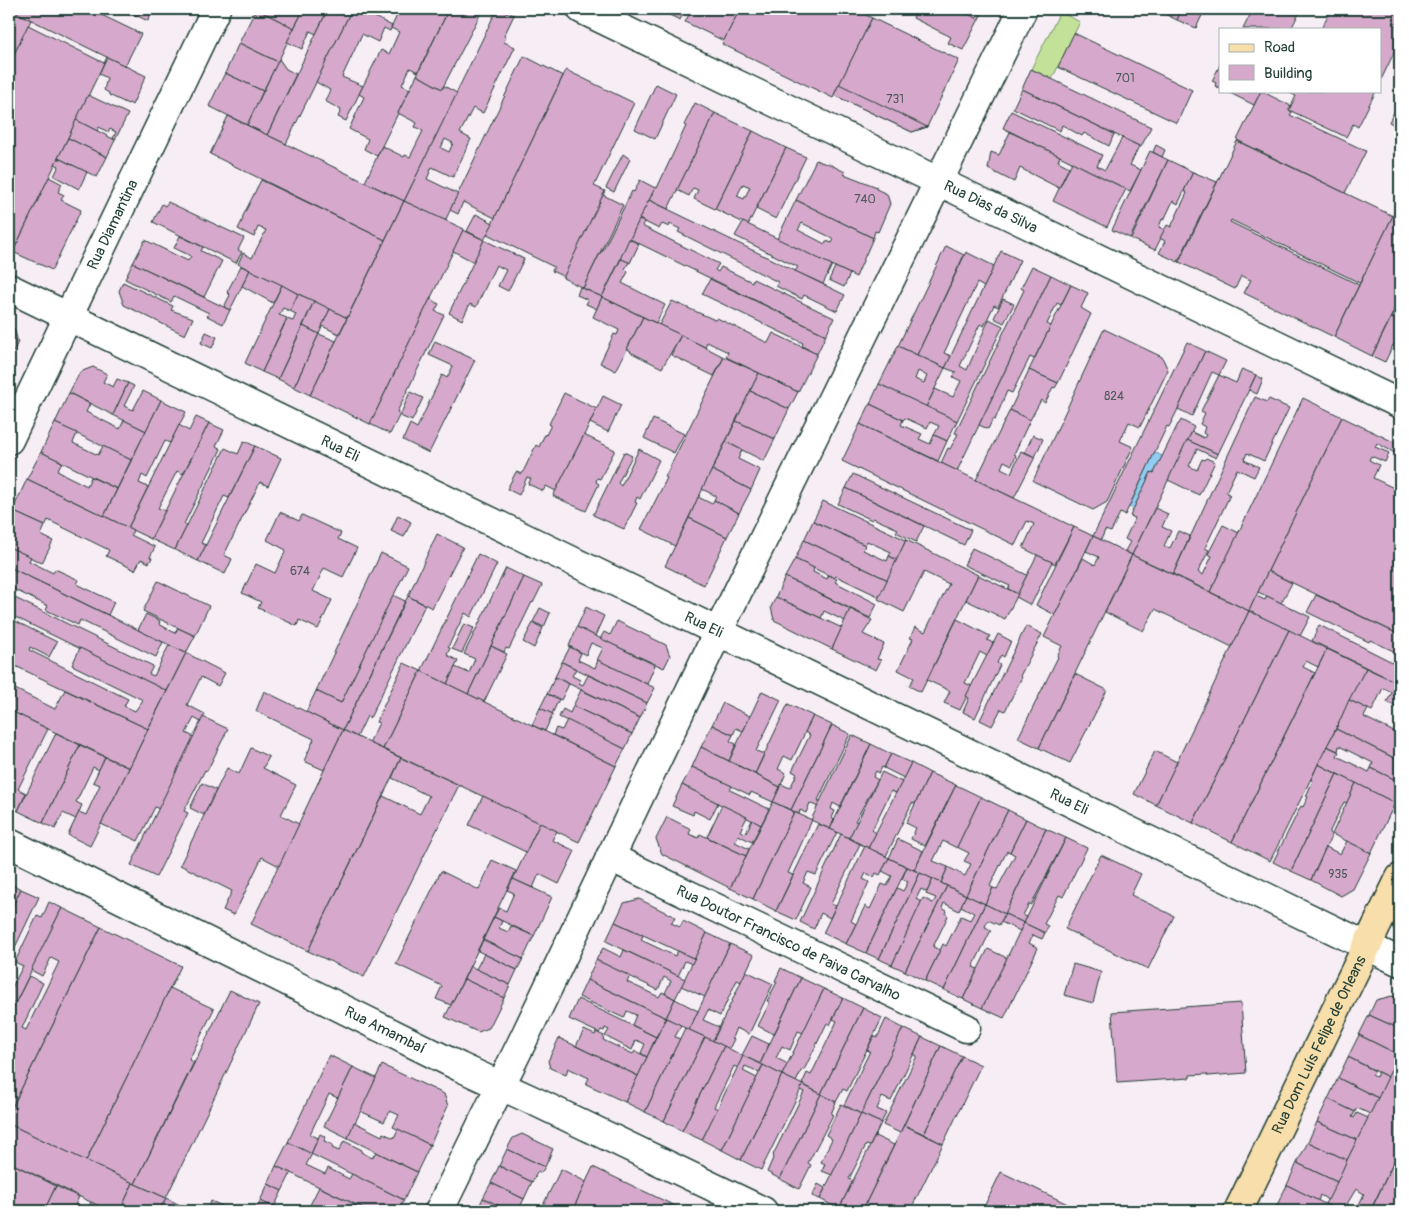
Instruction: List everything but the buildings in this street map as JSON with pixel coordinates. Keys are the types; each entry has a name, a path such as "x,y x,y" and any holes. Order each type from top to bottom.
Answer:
{"main road":[{"name":"Rua Dom Luís Felipe de Orleans","path":"1238,1211 1400,878"}],"street":[{"name":"Rua Diamantina","path":"9,440 216,9"},
{"name":"Rua Dias da Silva","path":"581,9 1400,404"},
{"path":"439,1211 501,1086 718,632 1023,9"},
{"name":"Rua Eli","path":"9,288 1400,962"},
{"name":"Rua Amambaí","path":"9,843 460,1067 763,1211"},
{"name":"Rua Doutor Francisco de Paiva Carvalho","path":"610,857 966,1028"}],"green space":[{"path":"1060,12 1080,22 1052,79 1031,69"}],"water":[{"path":"1146,447 1169,460 1143,513 1129,507 1140,485"}]}
